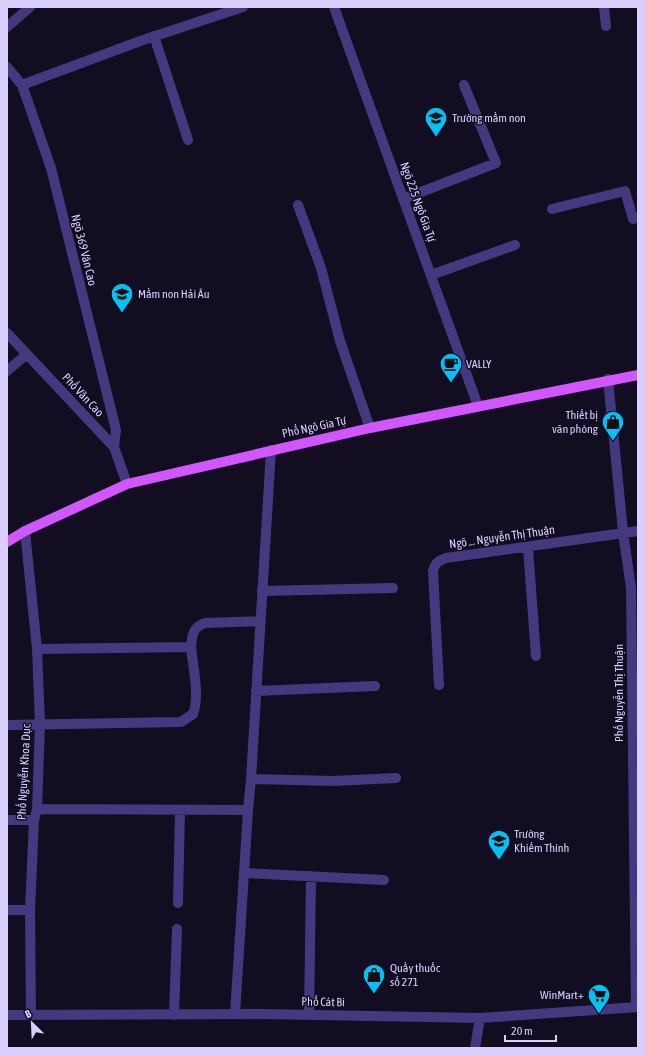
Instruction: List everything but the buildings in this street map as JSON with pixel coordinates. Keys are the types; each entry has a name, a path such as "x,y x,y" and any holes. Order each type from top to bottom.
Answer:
{"main road":[{"name":"Phố Ngô Gia Tự","path":"7,542 25,531 127,484 370,428 638,375"}],"street":[{"path":"7,27 30,7"},
{"path":"22,85 154,36 243,7"},
{"name":"Ngõ 225 Ngô Gia Tự","path":"334,7 478,406"},
{"path":"604,7 606,26"},
{"path":"154,36 188,140"},
{"name":"Ngõ 369 Văn Cao","path":"7,67 22,85 53,175 116,430 114,446"},
{"path":"403,199 496,163 464,85"},
{"path":"552,210 625,191 633,219 638,218"},
{"path":"298,205 321,268 340,341 370,428"},
{"path":"431,275 515,245"},
{"name":"Phố Văn Cao","path":"7,332 114,446 127,484"},
{"path":"7,371 27,354"},
{"name":"Phố Nguyễn Thị Thuận","path":"608,380 623,532 634,589 636,688 637,1007"},
{"path":"235,1014 271,450"},
{"name":"Ngõ ... Nguyễn Thị Thuận","path":"439,685 433,571 434,565 446,558 528,548 638,530"},
{"name":"Phố Nguyễn Khoa Dục","path":"25,531 38,649 40,724 37,809 34,820 30,910 31,1016"},
{"path":"528,548 536,656"},
{"path":"262,591 393,588"},
{"path":"7,725 181,722 193,714 196,700 191,647 194,631 197,626 205,623 260,621"},
{"path":"38,649 191,647"},
{"path":"256,691 375,686"},
{"path":"251,779 333,781 396,778"},
{"path":"37,809 248,810"},
{"path":"178,903 180,810"},
{"path":"7,820 34,820"},
{"path":"244,873 384,880"},
{"path":"309,1015 311,876"},
{"path":"7,910 30,910"},
{"path":"174,1015 177,929"},
{"name":"Phố Cát Bi","path":"7,1015 235,1014 480,1018 637,1007"},
{"path":"475,1048 480,1018"}],"place":[{"name":"Trường mầm non","path":"436,138"},
{"name":"Mầm non Hải Âu","path":"122,314"},
{"name":"VALLY","path":"451,384"},
{"name":"Thiết bị văn phòng","path":"613,442"},
{"name":"Trường Khiếm Thính","path":"499,860"},
{"name":"Quầy thuốc số 271","path":"374,994"},
{"name":"WinMart+","path":"599,1014"}]}
